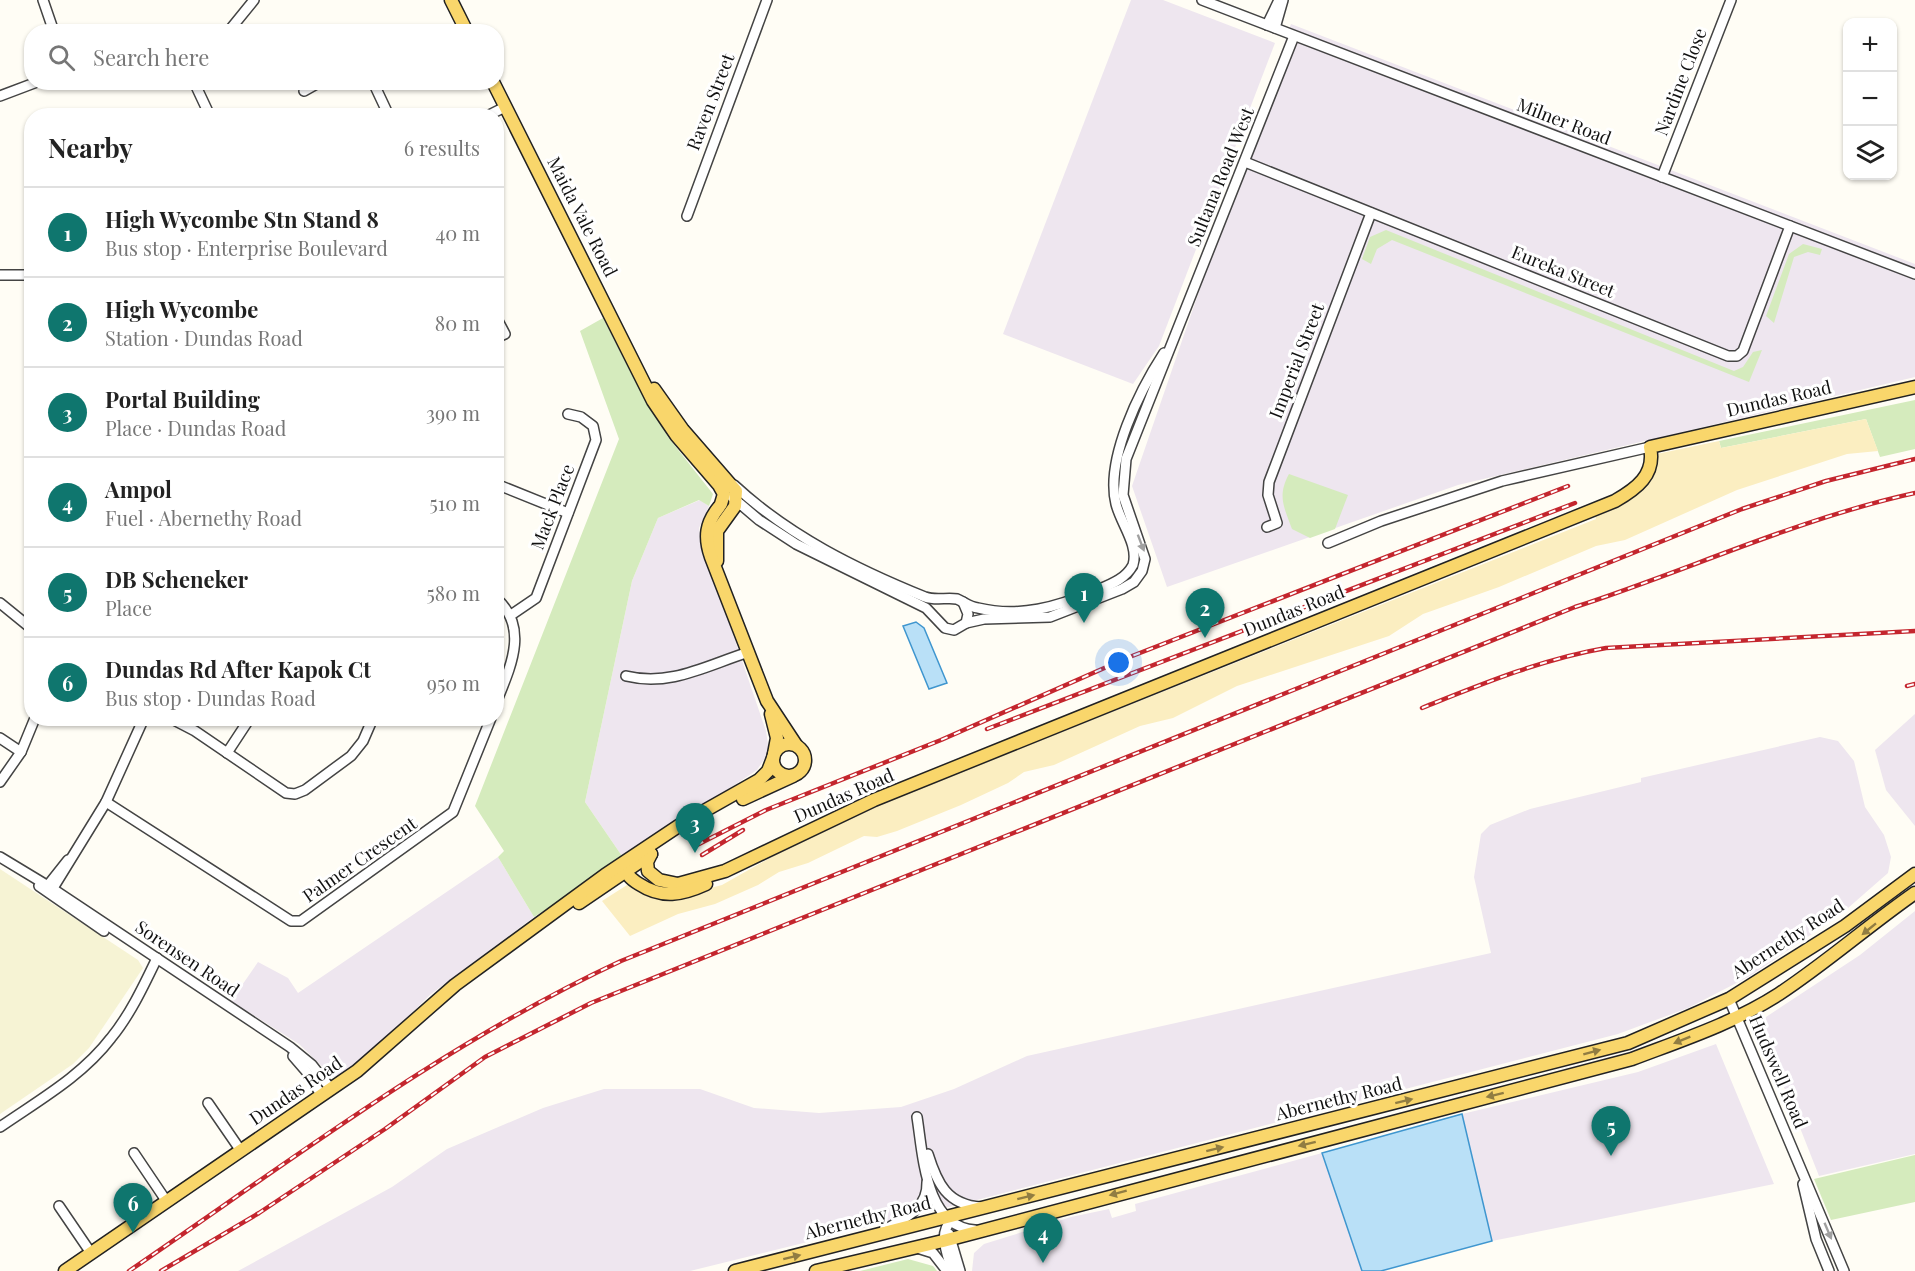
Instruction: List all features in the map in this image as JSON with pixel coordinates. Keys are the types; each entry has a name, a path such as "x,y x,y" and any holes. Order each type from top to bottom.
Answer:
{"main road":[{"path":"451,0 463,24"},
{"name":"Maida Vale Road","path":"497,90 639,369 725,483 733,503"},
{"name":"Dundas Road","path":"613,881 653,893 681,893 708,883 725,871 874,800 1615,501 1634,490 1644,480 1652,455 1650,447 1915,387"},
{"path":"725,483 724,495 733,503 717,531 717,567 767,701 777,738 773,756 764,776 750,791"},
{"path":"750,791 793,776 802,770 805,759 767,701"},
{"path":"773,756 781,746 796,746"},
{"path":"773,756 778,772 793,776"},
{"name":"Dundas Road","path":"65,1271 368,1062 455,985 557,910 750,791"},
{"name":"Dundas Road","path":"536,927 559,917 613,881 629,865 683,823 750,791"},
{"path":"651,854 647,865 652,875"},
{"path":"629,865 633,880 653,893"},
{"name":"Dundas Road","path":"629,865 659,880 678,884 725,871"},
{"name":"Abernethy Road","path":"816,1271 905,1250 948,1229 966,1212 1628,1043 1729,999 1845,926 1915,874"},
{"name":"Abernethy Road","path":"735,1271 928,1222 948,1229 983,1230 1125,1191 1604,1068 1737,1018 1778,995 1855,940 1915,893"}],"street":[{"path":"43,0 51,24"},
{"path":"234,24 254,0"},
{"name":"Raven Street","path":"687,216 767,0"},
{"name":"Milner Road","path":"1202,0 1915,274"},
{"path":"1271,27 1281,0"},
{"name":"Nardine Close","path":"1662,177 1731,0"},
{"name":"Sultana Road West","path":"1178,330 1294,36"},
{"path":"0,96 24,87"},
{"path":"198,90 206,108"},
{"path":"377,90 385,108"},
{"name":"Eureka Street","path":"1245,162 1728,356 1737,356 1743,351 1790,226"},
{"name":"Imperial Street","path":"1267,527 1282,521 1268,495 1269,482 1371,213"},
{"path":"0,275 24,275"},
{"path":"733,503 844,561 925,597 955,599 994,611 1043,610 1114,583 1130,570 1134,554 1116,504 1115,465 1150,375 1178,330"},
{"path":"733,503 816,555 926,608 945,628 954,630 979,619 1050,617 1122,589 1138,577 1144,566 1145,553 1125,505 1124,470 1148,400 1178,330"},
{"name":"Mack Place","path":"511,615 536,598 597,435 589,422 568,414"},
{"name":"Dundas Road","path":"1328,543 1391,518 1502,481 1650,447"},
{"path":"504,487 568,513"},
{"path":"939,622 938,609 947,600"},
{"path":"963,602 968,614 966,623"},
{"path":"0,603 24,622"},
{"path":"504,607 511,615 516,646 504,683"},
{"path":"626,676 653,681 670,679 749,652"},
{"path":"0,782 21,752 32,726"},
{"path":"48,889 106,802 140,726"},
{"path":"183,726 286,793 300,793 358,750 369,726"},
{"path":"227,753 245,726"},
{"name":"Palmer Crescent","path":"106,802 291,921 301,921 444,821 453,812 488,726"},
{"path":"0,738 21,752"},
{"name":"Sorensen Road","path":"0,857 298,1060 326,1092"},
{"path":"0,1127 82,1069 112,1037 158,963"},
{"name":"Hudswell Road","path":"1729,999 1844,1271"},
{"path":"208,1103 241,1150"},
{"path":"960,1271 948,1229 927,1177 916,1117 934,1172 944,1191 953,1200 965,1204 994,1205"},
{"path":"134,1153 167,1202"},
{"name":"Hudswell Road","path":"1796,1158 1816,1239 1829,1271"},
{"path":"868,1237 912,1214 922,1205 926,1194 927,1177"},
{"path":"59,1206 91,1253"},
{"path":"948,1229 983,1230"},
{"path":"948,1229 952,1271"},
{"path":"905,1250 918,1248 933,1253 947,1271"}],"shaded area":[{"path":"1131,0 1163,0 1275,43 1159,346 1133,384 1003,334"},
{"path":"1291,24 1915,264 1915,377 1458,485 1167,587 1132,486"},
{"path":"700,500 709,506 699,528 702,543 766,731 769,752 757,770 624,859 585,802 632,581 658,518"},
{"path":"1915,714 1915,826 1886,790 1875,750"},
{"path":"1820,737 1838,741 1854,761 1865,807 1884,835 1891,857 1888,873 1840,915 1750,976 1688,1008 1618,1034 973,1201 690,1271 238,1271 392,1187 447,1149 543,1108 604,1089 700,1089 754,1108 819,1113 901,1107 954,1089 1027,1056 1491,953 1474,877 1481,834 1490,825 1530,809 1641,782 1641,778"},
{"path":"498,857 534,917 431,994 375,1049 342,1075 333,1077 299,1044 231,1001 258,962 288,978 298,993"},
{"path":"0,869 138,960 143,968 89,1048 73,1064 0,1114"},
{"path":"1915,911 1915,1154 1819,1176 1763,1034 1766,1017 1860,955"},
{"path":"1716,1044 1774,1184 1492,1241 1462,1114 1638,1072"},
{"path":"1322,1153 1362,1271 972,1271 974,1253 984,1244 1071,1217 1109,1209 1112,1218 1136,1211 1135,1204"}],"green space":[{"path":"1386,230 1734,371 1743,367 1753,352 1762,350 1749,382 1392,240 1377,249 1371,264 1362,259 1370,237"},
{"path":"1803,244 1822,249 1820,255 1808,252 1794,257 1774,323 1766,316 1789,254"},
{"path":"603,318 668,437 713,494 709,506 699,500 658,518 632,581 585,802 624,859 534,917 498,857 504,851 475,806 619,439 580,331"},
{"path":"1915,400 1915,449 1880,457 1866,419 1721,448 1719,441"},
{"path":"1289,474 1348,495 1335,529 1310,538 1292,529 1283,502 1283,489"},
{"path":"1915,1155 1915,1202 1831,1220 1814,1179"},
{"path":"908,1259 933,1266 937,1271 860,1271"}],"sand":[{"path":"1866,419 1878,451 1847,454 1737,490 1625,540 1596,546 1499,587 1423,614 1389,636 1237,686 1173,718 1140,726 1054,765 1024,772 1008,783 961,805 897,831 877,837 864,836 808,863 779,872 758,885 715,904 678,914 630,936 602,901 638,878 673,891 695,892 722,885 793,845 879,805 1596,519 1594,513 1618,504 1641,487 1657,454 1719,441 1721,448"}],"water":[{"path":"916,622 924,628 947,683 929,689 903,626"},
{"path":"1462,1114 1492,1241 1381,1271 1362,1271 1322,1153"}],"railway":[{"path":"129,1271 430,1066 556,993 621,961 1742,509 1826,481 1915,459"},
{"path":"697,845 766,810 941,740 1127,658 1568,486"},
{"path":"161,1271 259,1213 385,1129 485,1057 591,1003 1575,607 1786,531 1871,504 1915,493"},
{"path":"987,729 1575,503"},
{"path":"1422,708 1535,665 1606,648 1915,631"},
{"path":"1907,686 1915,684"},
{"path":"702,855 743,830"}],"place":[{"name":"High Wycombe Stn Stand 8","path":"1084,623"},
{"name":"High Wycombe","path":"1205,638"},
{"name":"Portal Building","path":"695,853"},
{"name":"DB Scheneker","path":"1611,1156"},
{"name":"Dundas Rd After Kapok Ct","path":"133,1233"},
{"name":"Ampol","path":"1043,1263"}]}
